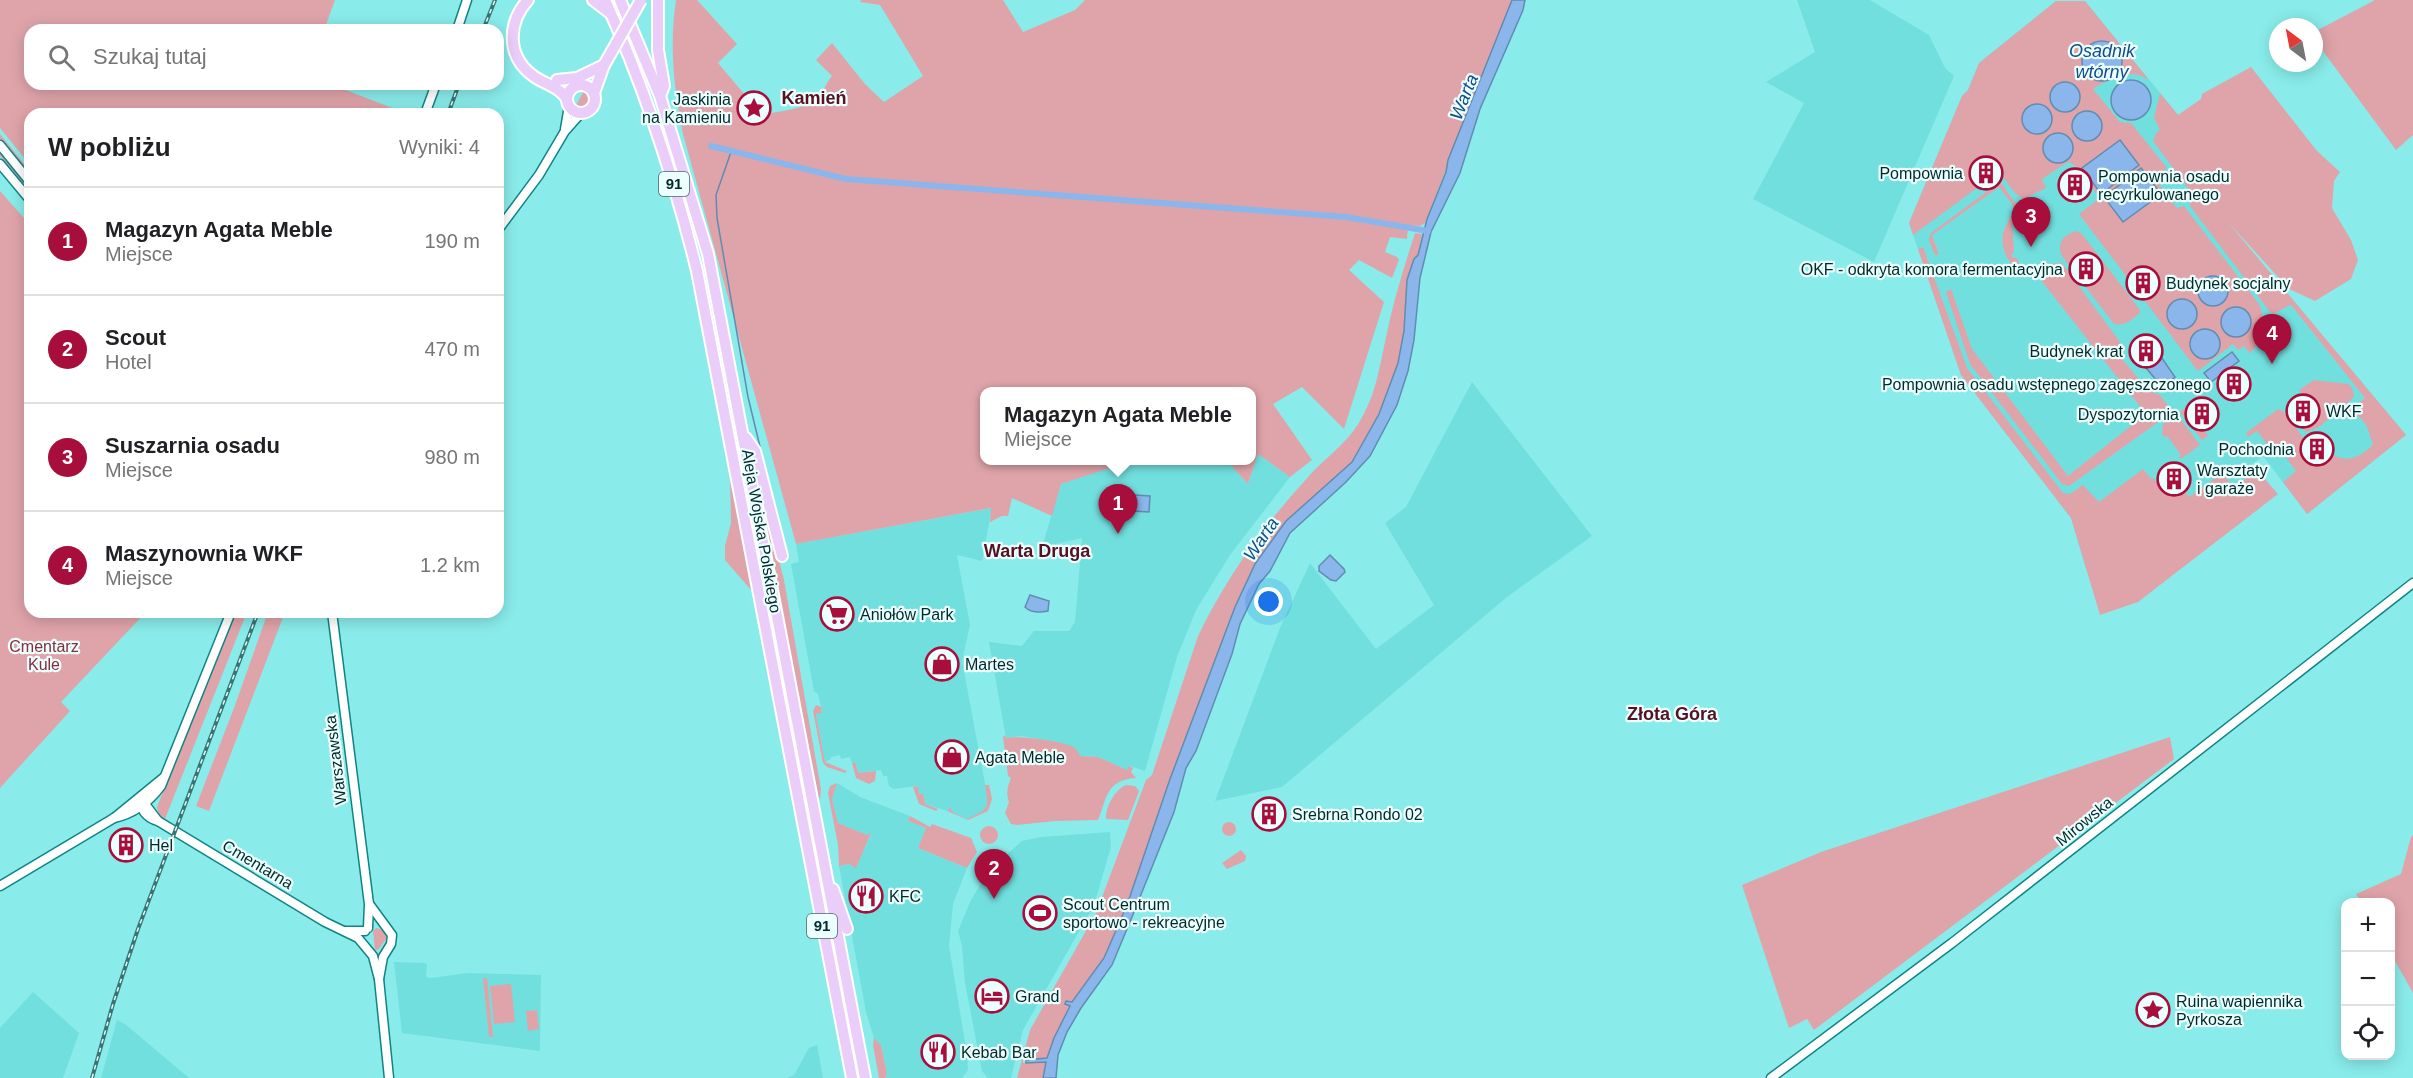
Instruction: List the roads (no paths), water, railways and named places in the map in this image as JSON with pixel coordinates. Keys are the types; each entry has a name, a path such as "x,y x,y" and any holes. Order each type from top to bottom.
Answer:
{"main road":[{"path":"528,0 518,14 512,38 515,53 531,74 563,93 568,103 581,113 588,112 594,106 594,93 601,67"},
{"path":"537,0 522,20 520,44 530,64 562,85 578,86 594,93"},
{"path":"593,0 612,15"},
{"name":"Aleja Wojska Polskiego","path":"605,0 641,83 663,146 698,271 852,1078"},
{"name":"Aleja Wojska Polskiego","path":"620,0 660,96 708,254 865,1078"},
{"path":"568,103 578,86 601,67 641,0"},
{"path":"658,0 658,50 663,86 660,96"},
{"path":"557,80 576,78 601,67"},
{"path":"744,435 755,451 782,556"},
{"path":"824,868 847,929"}],"street":[{"path":"459,24 467,0"},
{"path":"427,108 434,90"},
{"path":"565,131 568,103"},
{"path":"504,222 539,175 565,131 581,113"},
{"path":"0,145 24,175"},
{"path":"0,164 24,193"},
{"name":"Mirowska","path":"1771,1078 1952,943 2413,583"},
{"path":"0,886 114,818 121,810 142,802 161,786 229,618"},
{"name":"Warszawska","path":"333,618 369,904 367,930"},
{"name":"Cmentarna","path":"142,802 151,819 158,821 325,922 358,938 367,948"},
{"path":"369,904 389,928 392,939 385,952 379,979"},
{"path":"344,932 367,930 379,925 389,928"},
{"path":"367,930 367,948 379,979 389,1078"},
{"path":"367,948 376,954 385,952"}],"water":[{"path":"1512,0 1525,0 1523,10 1480,109 1460,173 1431,232 1420,278 1414,340 1408,371 1397,405 1370,456 1346,482 1290,533 1270,571 1259,584 1240,624 1232,654 1196,751 1186,768 1174,812 1112,965 1067,1032 1058,1055 1056,1078 1043,1078 1046,1062 1026,1063 1026,1060 1047,1058 1070,1006 1065,1004 1066,1001 1072,1002 1104,958 1127,905 1170,779 1235,607 1255,564 1286,521 1352,462 1379,414 1398,363 1404,331 1407,280 1414,259 1418,255 1427,219 1446,172 1448,160"},
{"name":"Osadnik wtórny","path":"2102,41 2110,42 2116,47 2121,53 2121,69 2116,75 2110,80 2102,81 2094,80 2088,75 2083,69 2082,61 2083,53 2088,47 2094,42"},
{"name":"Osadnik wtórny","path":"2131,80 2139,81 2145,86 2150,92 2150,108 2145,114 2139,119 2131,120 2123,119 2117,114 2112,108 2111,100 2112,92 2117,86 2123,81"},
{"name":"Osadnik wtórny","path":"2065,82 2071,83 2079,91 2079,103 2071,111 2065,112 2059,111 2051,103 2050,97 2051,91 2059,83"},
{"name":"Osadnik wtórny","path":"2037,104 2043,105 2051,113 2051,125 2043,133 2037,134 2031,133 2023,125 2022,119 2023,113 2031,105"},
{"name":"Osadnik wtórny","path":"2087,111 2093,112 2101,120 2101,132 2093,140 2087,141 2081,140 2073,132 2072,126 2073,120 2081,112"},
{"path":"2058,133 2064,134 2072,142 2072,154 2064,162 2058,163 2052,162 2044,154 2043,148 2044,142 2052,134"},
{"path":"2120,140 2139,165 2101,194 2082,168"},
{"path":"2141,168 2161,194 2123,222 2104,197"},
{"path":"2213,276 2219,277 2227,285 2227,297 2219,305 2213,306 2207,305 2199,297 2198,291 2199,285 2207,277"},
{"path":"2182,299 2188,300 2196,308 2196,320 2188,328 2182,329 2176,328 2168,320 2167,314 2168,308 2176,300"},
{"path":"2236,307 2242,308 2250,316 2250,328 2242,336 2236,337 2230,336 2222,328 2221,322 2222,316 2230,308"},
{"path":"2205,329 2211,330 2219,338 2219,350 2211,358 2205,359 2199,358 2191,350 2190,344 2191,338 2199,330"},
{"path":"2157,351 2175,377 2162,387 2142,363"},
{"path":"2232,352 2239,361 2211,382 2204,373"},
{"path":"1119,494 1150,496 1149,512 1117,510"},
{"path":"1330,555 1345,572 1336,581 1319,571 1319,566"},
{"path":"1030,595 1049,601 1048,611 1035,612 1025,607"}],"waterway":[{"path":"711,146 846,179 1346,217 1428,231"},
{"path":"731,152 716,195 717,218 748,397 762,455"}],"railway":[{"path":"485,24 495,0"},
{"path":"450,108 457,90"},
{"path":"92,1078 138,929 256,618"}],"place":[{"name":"Jaskinia na Kamieniu","path":"754,108"},
{"name":"Pompownia","path":"1986,173"},
{"name":"Pompownia osadu recyrkulowanego","path":"2075,185"},
{"name":"Suszarnia osadu","path":"2031,247"},
{"name":"OKF - odkryta komora fermentacyjna","path":"2086,269"},
{"name":"Budynek socjalny","path":"2143,283"},
{"name":"Budynek krat","path":"2146,351"},
{"name":"Maszynownia WKF","path":"2272,364"},
{"name":"Pompownia osadu wstępnego zagęszczonego","path":"2234,384"},
{"name":"WKF","path":"2303,411"},
{"name":"Dyspozytornia","path":"2202,414"},
{"name":"Pochodnia","path":"2317,449"},
{"name":"Warsztaty i garaże","path":"2174,479"},
{"name":"Magazyn Agata Meble","path":"1118,534"},
{"name":"Aniołów Park","path":"837,614"},
{"name":"Martes","path":"942,664"},
{"name":"Agata Meble","path":"952,757"},
{"name":"Srebrna Rondo 02","path":"1269,814"},
{"name":"Hel","path":"126,845"},
{"name":"KFC","path":"866,896"},
{"name":"Scout","path":"994,899"},
{"name":"Scout Centrum sportowo - rekreacyjne","path":"1040,913"},
{"name":"Grand","path":"992,996"},
{"name":"Ruina wapiennika Pyrkosza","path":"2153,1010"},
{"name":"Kebab Bar","path":"938,1052"}],"district":[{"name":"Kamień","path":"814,98"},
{"name":"Warta Druga","path":"1037,551"},
{"name":"Złota Góra","path":"1672,714"}],"water label":[{"name":"Warta","path":"1464,97"},
{"name":"Warta","path":"1261,539"}],"park label":[{"name":"Cmentarz Kule","path":"44,655"}]}
